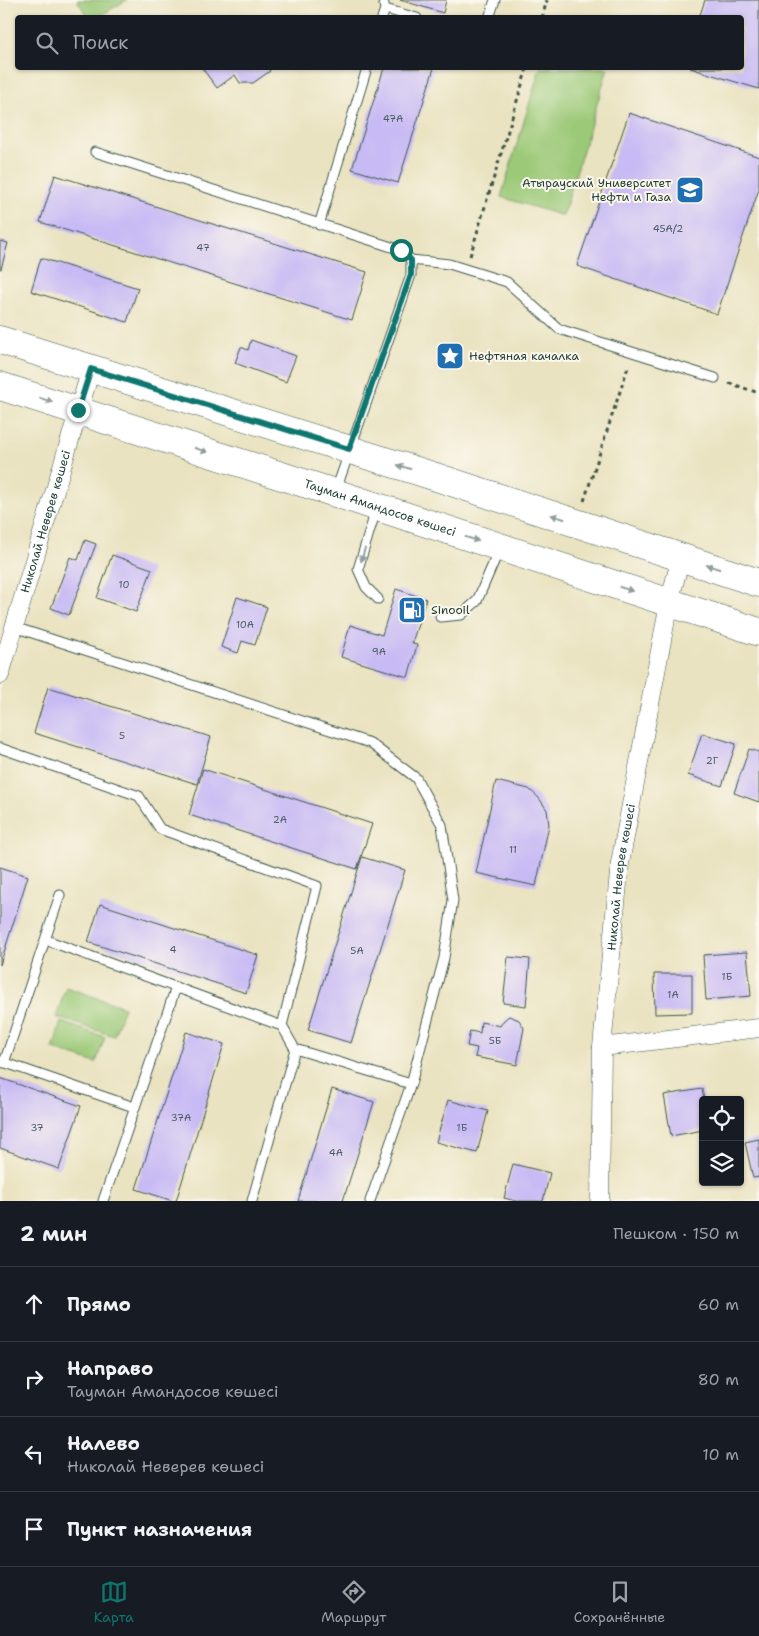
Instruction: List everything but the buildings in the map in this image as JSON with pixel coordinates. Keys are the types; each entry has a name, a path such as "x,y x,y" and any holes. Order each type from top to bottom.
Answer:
{"main road":[{"path":"0,340 349,449 759,583"},
{"name":"Тауман Амандосов көшесі","path":"0,386 335,492 376,508 759,632"}],"street":[{"name":"Николай Неверев көшесі","path":"0,675 91,369"},
{"name":"Николай Неверев көшесі","path":"600,1201 602,1048 620,864 669,603 682,557"},
{"path":"602,1048 759,1028"}],"lane":[{"path":"490,15 494,0"},
{"path":"383,9 406,15"},
{"path":"319,225 366,70"},
{"path":"95,152 401,250 411,260 449,264 507,282 559,329 715,378"},
{"path":"335,492 411,275 411,260"},
{"path":"376,508 358,569 366,588 378,599"},
{"path":"440,617 461,615 477,601 500,548"},
{"path":"14,627 370,744 416,778 442,825 453,900 444,958 411,1084 370,1201"},
{"path":"0,748 139,796 160,829 317,886 282,1026"},
{"path":"60,895 46,940 2,1062 134,1107"},
{"path":"46,940 282,1026 296,1050 411,1084"},
{"path":"103,1201 176,987"},
{"path":"252,1201 296,1050"}],"path":[{"path":"543,15 547,0"},
{"path":"466,270 526,70"},
{"path":"576,523 595,470 632,352"},
{"path":"715,378 759,394"}],"green space":[{"path":"77,0 127,0 101,15 87,15"},
{"path":"539,70 607,70 563,216 501,197"},
{"path":"66,987 124,1007 114,1036 56,1017"},
{"path":"61,1022 105,1037 96,1063 53,1049"}],"place":[{"name":"Атырауский Университет Нефти и Газа","path":"690,190"},
{"name":"Нефтяная качалка","path":"450,356"},
{"name":"Sinooil","path":"412,610"}],"route":[{"path":"78,410 91,369 349,449 411,275 411,260 401,250"}]}
